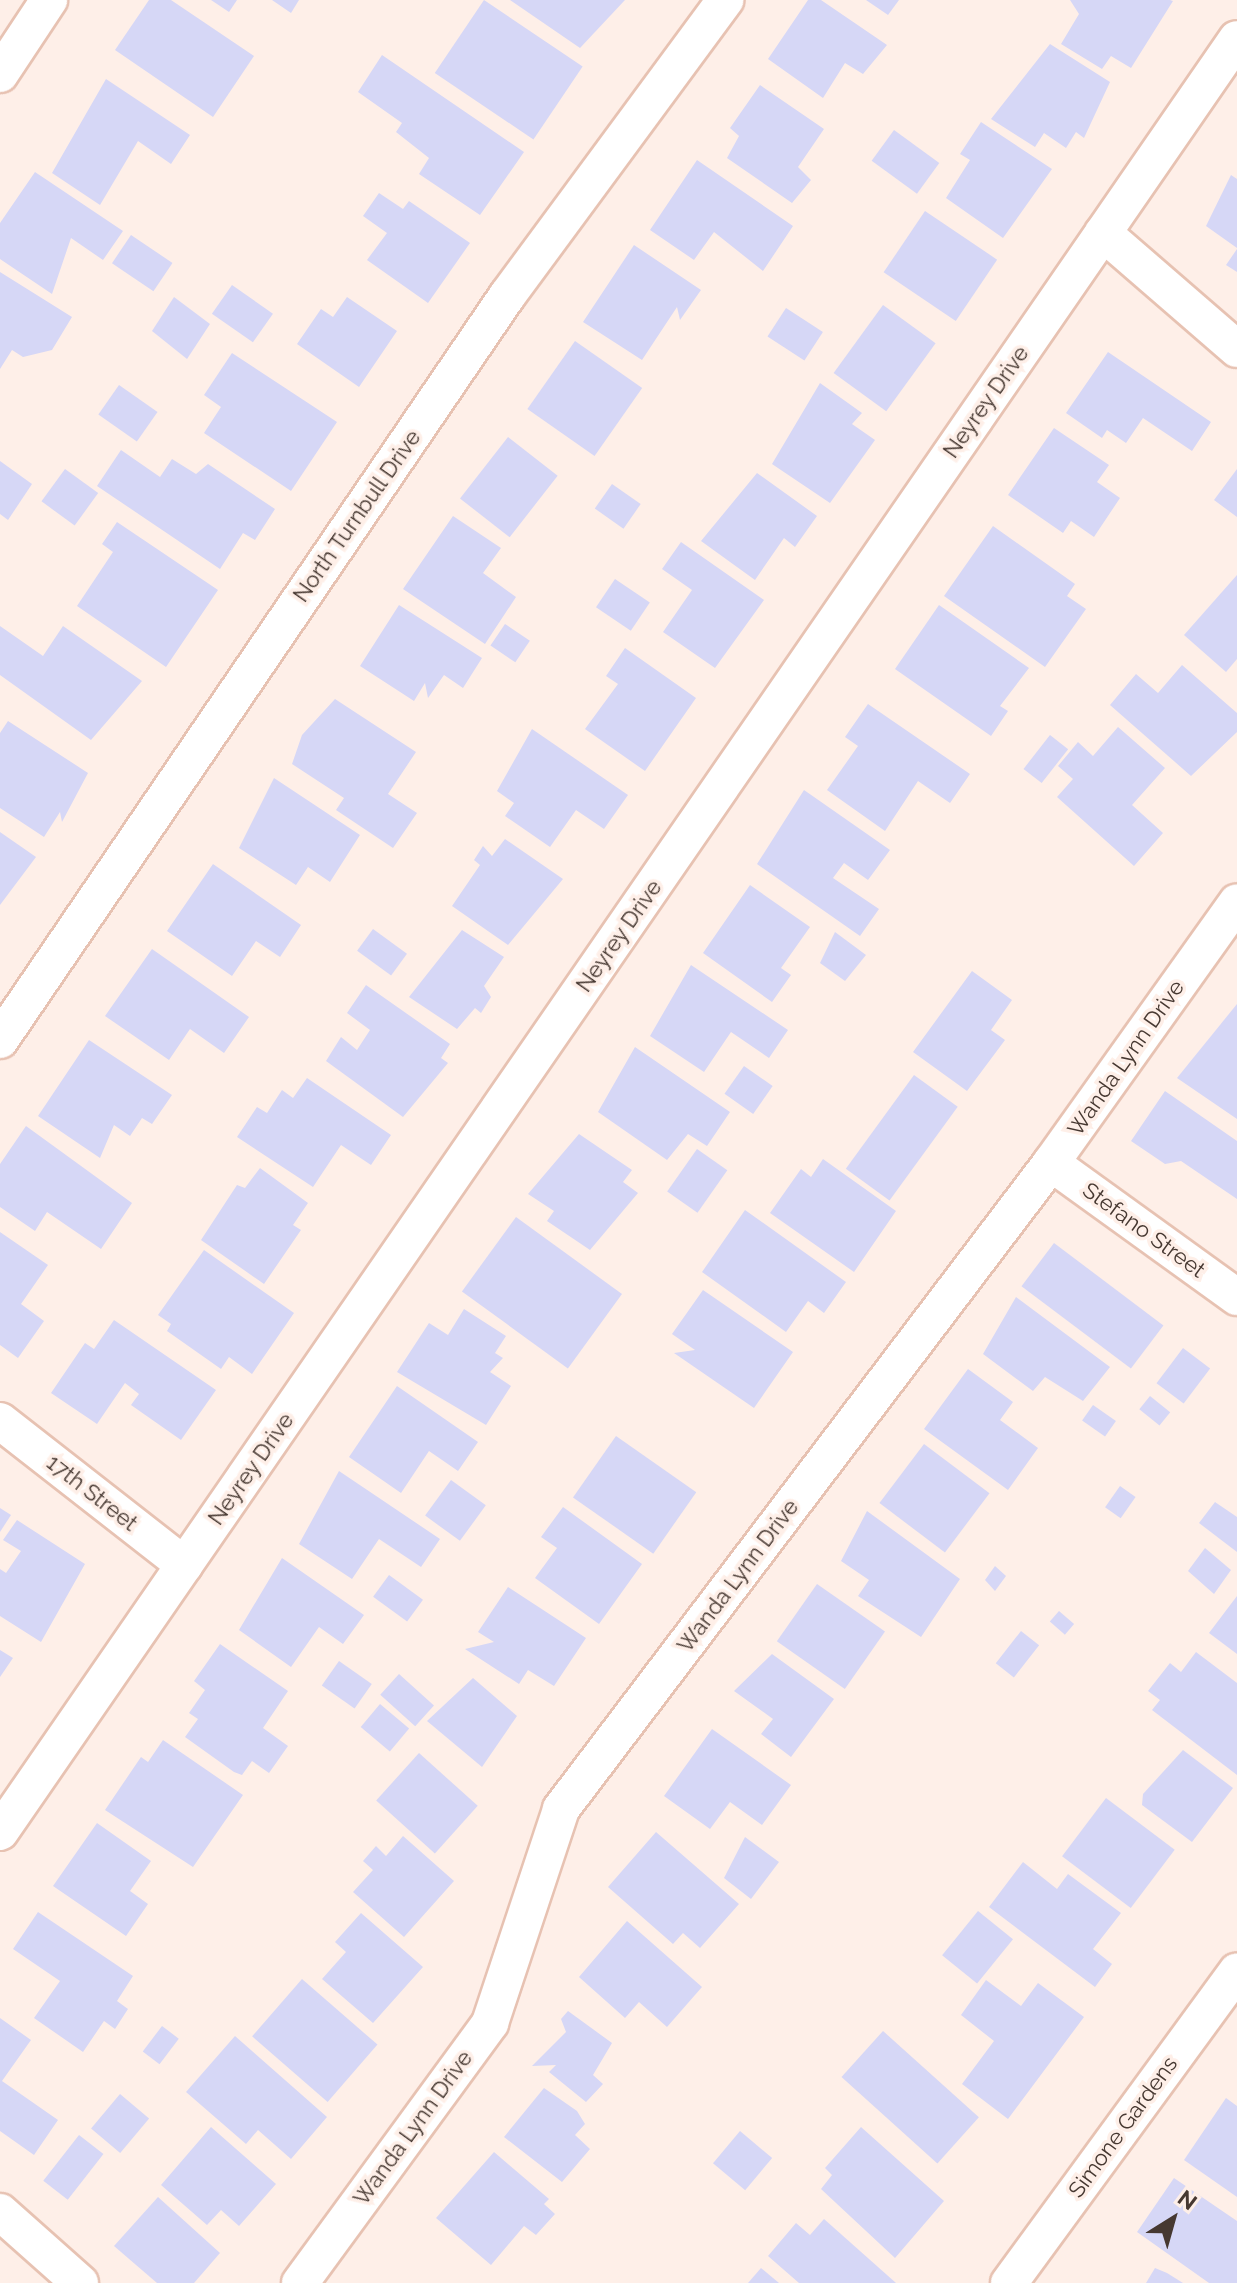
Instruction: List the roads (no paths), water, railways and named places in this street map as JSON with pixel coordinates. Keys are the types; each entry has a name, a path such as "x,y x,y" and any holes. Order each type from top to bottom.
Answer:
{"street":[{"path":"0,74 49,0"},
{"name":"North Turnbull Drive","path":"0,1040 507,296 725,0"},
{"name":"Neyrey Drive","path":"0,1832 1237,39"},
{"path":"1103,233 1237,349"},
{"name":"Wanda Lynn Drive","path":"300,2283 490,2023 561,1809 1051,1163 1237,902"},
{"name":"Stefano Street","path":"1051,1163 1237,1297"},
{"name":"17th Street","path":"0,1421 184,1565"},
{"name":"Simone Gardens","path":"1009,2283 1237,1972"},
{"path":"0,2212 80,2283"}]}
